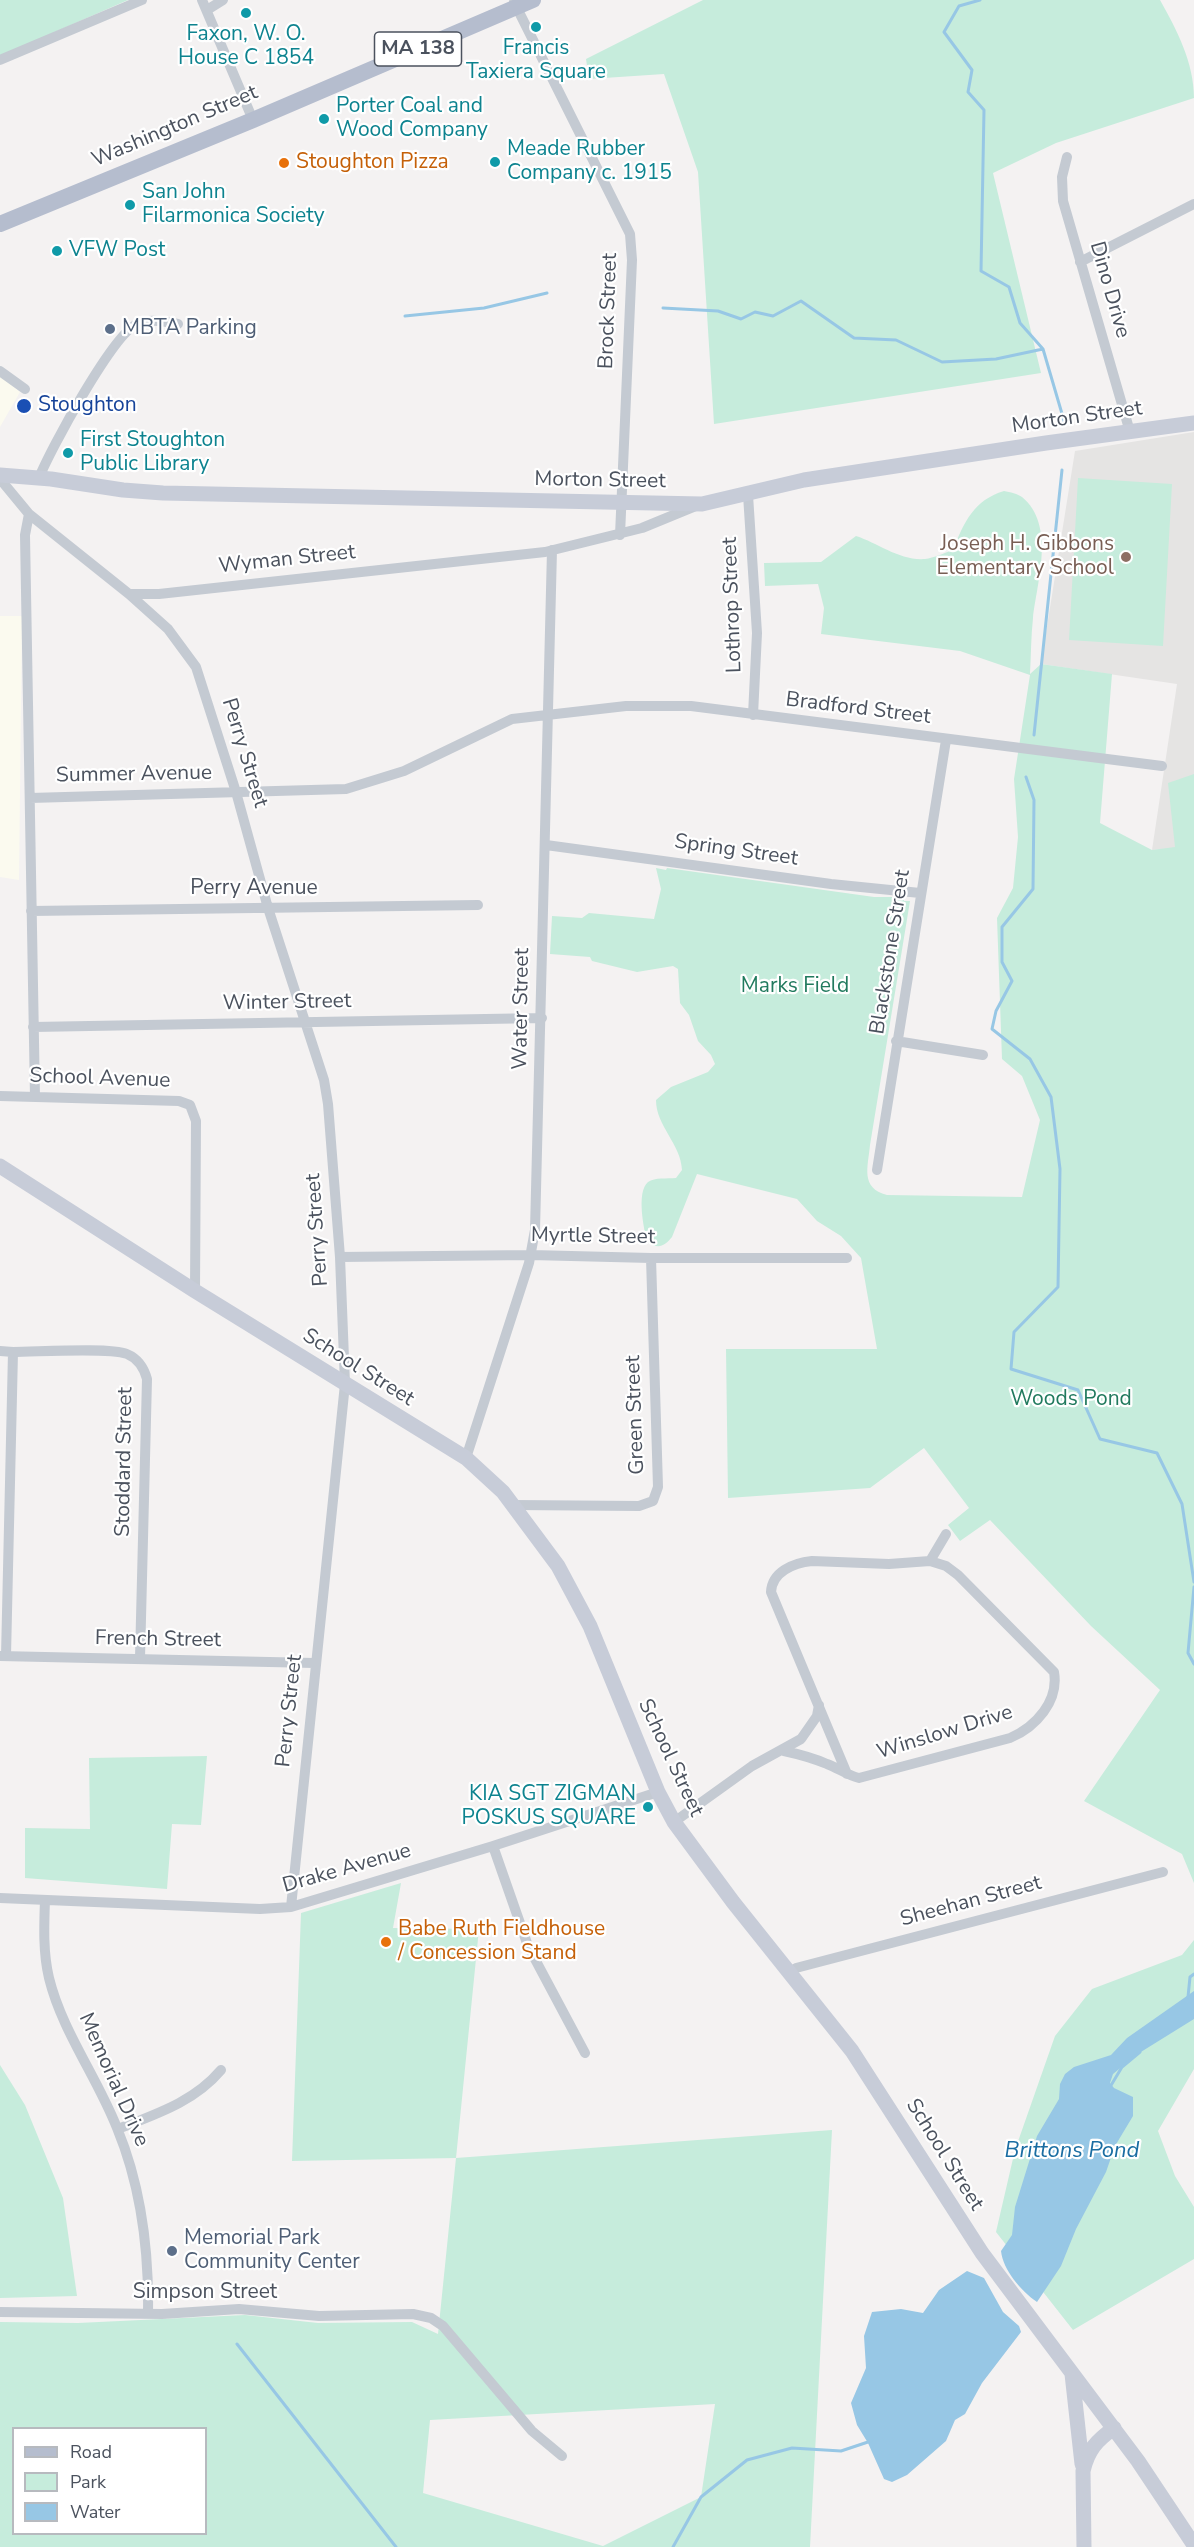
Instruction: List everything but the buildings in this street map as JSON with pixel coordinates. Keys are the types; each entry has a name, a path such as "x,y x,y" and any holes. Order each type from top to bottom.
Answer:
{"main road":[{"name":"Washington Street","path":"0,224 253,120 515,3 533,0"}],"street":[{"path":"0,60 142,0"},
{"path":"223,0 204,5 253,120"},
{"name":"Brock Street","path":"515,3 630,234 632,260 620,535"},
{"name":"Dino Drive","path":"1067,157 1062,177 1062,194 1130,432"},
{"path":"1080,262 1194,204"},
{"path":"39,478 52,449 123,334 146,321 178,324"},
{"path":"0,371 25,389"},
{"name":"Morton Street","path":"0,477 39,478 163,493 702,504 804,480 1194,423"},
{"path":"0,477 29,514 129,594"},
{"name":"Lothrop Street","path":"748,495 757,633 753,715"},
{"name":"Wyman Street","path":"129,594 159,594 552,550 620,535 702,504"},
{"path":"29,514 25,535 35,1097"},
{"name":"Water Street","path":"466,1458 531,1255 537,1215 552,550"},
{"name":"Perry Street","path":"129,594 168,629 196,667 236,792 268,908 324,1080 328,1104 345,1384 291,1907"},
{"name":"Bradford Street","path":"549,714 660,705 691,706 1162,766"},
{"name":"Summer Avenue","path":"30,798 331,791 366,785 404,771 504,722 549,714"},
{"name":"Blackstone Street","path":"877,1170 946,740"},
{"name":"Spring Street","path":"546,845 831,884 921,893"},
{"name":"Perry Avenue","path":"31,911 478,905"},
{"name":"Winter Street","path":"33,1027 542,1018"},
{"path":"896,1041 983,1055"},
{"name":"School Avenue","path":"0,1096 179,1101 190,1105 196,1121 195,1291"},
{"name":"School Street","path":"0,1166 195,1291 466,1458 497,1485 558,1566 575,1596 590,1626 658,1792 674,1822 733,1902 852,2051 982,2253 1114,2428 1194,2545"},
{"name":"Myrtle Street","path":"339,1257 531,1255 651,1258 846,1258"},
{"name":"Green Street","path":"513,1504 639,1506 653,1501 658,1487 651,1258"},
{"path":"0,1352 13,1352 3,1656"},
{"name":"Stoddard Street","path":"13,1352 120,1352 138,1361 144,1370 147,1379 140,1658"},
{"path":"847,1774 771,1592 773,1580 777,1574 805,1562 890,1564 930,1561 946,1534"},
{"name":"Winslow Drive","path":"784,1751 813,1758 859,1778 867,1777 1010,1738 1022,1733 1040,1718 1055,1690 1054,1672 1051,1666 958,1575 946,1566 930,1561"},
{"name":"French Street","path":"3,1656 315,1663"},
{"path":"674,1822 752,1766 784,1751 801,1739 817,1716 819,1704"},
{"name":"Drake Avenue","path":"0,1898 260,1909 291,1907 493,1846 658,1792"},
{"path":"493,1846 528,1946 585,2053"},
{"name":"Sheehan Street","path":"790,1973 796,1968 1163,1872"},
{"name":"Memorial Drive","path":"45,1900 44,1945 52,1990 64,2020 118,2129 132,2174 146,2248 148,2313"},
{"path":"118,2129 185,2101 201,2090 221,2070"},
{"name":"Simpson Street","path":"0,2312 148,2313 239,2309 319,2316 413,2314 431,2318 442,2326 532,2431 562,2456"},
{"path":"1072,2371 1083,2471 1084,2547"},
{"path":"1083,2471 1092,2446 1114,2428"}],"shaded area":[{"path":"0,376 20,392 0,427"},
{"name":"Joseph H. Gibbons Elementary School","path":"1194,432 1194,847 1152,850 1177,684 1041,664 1075,451"},
{"path":"0,616 22,616 19,880 0,877"}],"green space":[{"path":"0,0 128,0 0,56"},
{"path":"703,0 1160,0 1188,60 1194,98 1056,143 993,173 1041,373 714,424 698,172 664,74 589,79 586,59"},
{"path":"1078,478 1172,484 1163,646 1069,640"},
{"path":"1004,491 1022,497 1032,509 1039,523 1042,554 1032,625 1030,674 1041,664 1112,674 1100,823 1152,850 1175,847 1168,783 1194,774 1194,1883 1182,1854 1084,1801 1160,1690 1091,1626 990,1520 960,1541 948,1525 969,1508 924,1448 870,1488 728,1498 726,1349 877,1349 861,1258 841,1236 817,1221 797,1199 697,1174 672,1237 661,1246 654,1246 647,1242 642,1211 644,1187 654,1179 676,1178 682,1170 678,1152 660,1118 656,1100 671,1087 708,1072 715,1064 711,1055 698,1041 689,1015 680,1003 678,969 673,966 637,972 592,961 590,957 550,954 552,916 582,918 589,913 654,919 661,889 656,868 874,897 904,897 904,901 910,901 870,1145 867,1169 869,1182 878,1192 887,1195 1022,1197 1040,1120 1022,1076 1002,1059 997,918 1013,888 1018,837 1014,779 1030,675 960,651 821,634 824,608 818,584 765,586 764,563 821,562 856,536 907,557 932,558 953,550 971,513 985,500"},
{"path":"207,1756 201,1825 172,1824 167,1889 25,1878 25,1828 90,1829 89,1758"},
{"path":"401,1883 393,1928 479,1929 456,2158 292,2161 301,1913"},
{"path":"1194,1940 1194,2069 1158,2131 1175,2176 1194,2207 1194,2259 1073,2330 996,2232 1015,2150 1055,2036 1092,1989 1182,1955"},
{"path":"0,2065 25,2105 63,2198 77,2296 0,2298"},
{"path":"832,2130 810,2547 0,2547 0,2322 78,2323 245,2315 318,2323 412,2322 438,2334 456,2158","holes":["715,2404 701,2497 603,2546 423,2493 430,2420"]}],"water":[{"name":"Brittons Pond","path":"1194,1991 1194,2019 1136,2055 1113,2074 1110,2083 1114,2088 1133,2097 1133,2116 1115,2146 1106,2172 1076,2229 1061,2266 1037,2302 1014,2280 1005,2265 1001,2251 1012,2235 1015,2207 1037,2136 1059,2099 1060,2084 1065,2074 1074,2067 1111,2055 1127,2038"},
{"path":"967,2271 984,2278 1003,2312 1019,2326 1021,2332 982,2383 965,2414 955,2420 946,2441 907,2475 892,2482 884,2479 857,2425 851,2403 866,2368 864,2336 872,2312 901,2309 923,2313 939,2290"}],"waterway":[{"path":"980,0 959,6 944,32 972,70 968,92 984,110 981,271 1009,287 1020,323 1043,349 1065,424"},
{"path":"405,316 484,308 547,293"},
{"path":"663,308 718,311 741,319 755,312 773,316 801,301 854,338 896,340 942,362 996,359 1043,349"},
{"path":"1034,735 1062,470"},
{"path":"1026,777 1034,800 1033,889 1002,927 1002,962 1012,981 996,1011 992,1029 1030,1059 1051,1097 1060,1169 1058,1287 1014,1332 1011,1369 1078,1390 1100,1439 1157,1453 1182,1504 1194,1582"},
{"path":"1194,1587 1188,1653 1194,1664"},
{"path":"1188,1997 1190,1977 1194,1974"},
{"path":"1110,2087 1122,2067 1140,2052"},
{"path":"237,2344 396,2547"},
{"path":"673,2547 701,2497 747,2460 792,2448 841,2451 871,2441"}],"place":[{"name":"Faxon, W. O. House C 1854","path":"246,13"},
{"name":"Francis Taxiera Square","path":"536,27"},
{"name":"Porter Coal and Wood Company","path":"324,119"},
{"name":"Meade Rubber Company c. 1915","path":"495,162"},
{"name":"Stoughton Pizza","path":"284,163"},
{"name":"San John Filarmonica Society","path":"130,205"},
{"name":"VFW Post","path":"57,251"},
{"name":"MBTA Parking","path":"110,329"},
{"name":"Stoughton","path":"24,406"},
{"name":"First Stoughton Public Library","path":"68,453"},
{"name":"Joseph H. Gibbons Elementary School","path":"1126,557"},
{"name":"KIA SGT ZIGMAN POSKUS SQUARE","path":"648,1807"},
{"name":"Babe Ruth Fieldhouse / Concession Stand","path":"386,1942"},
{"name":"Memorial Park Community Center","path":"172,2251"}],"park label":[{"name":"Marks Field","path":"795,987"},
{"name":"Woods Pond","path":"1071,1400"}]}
